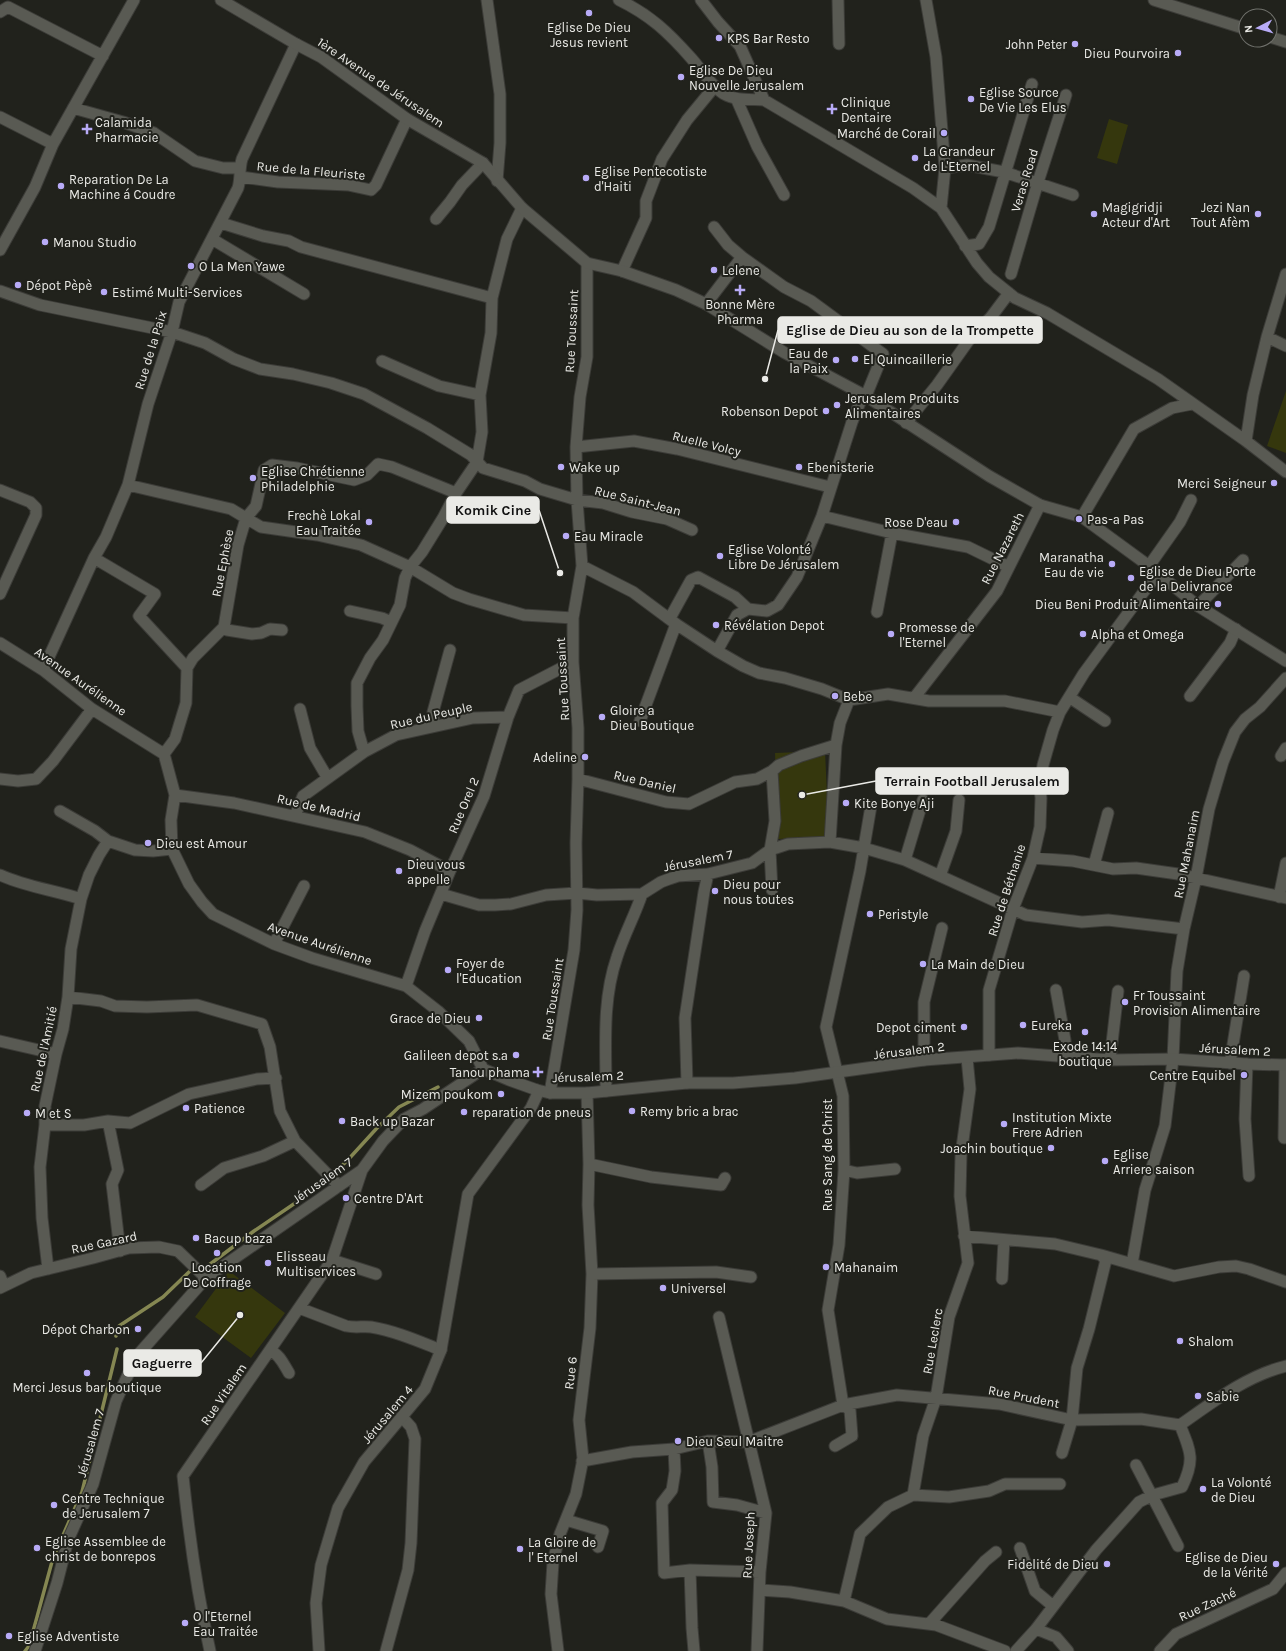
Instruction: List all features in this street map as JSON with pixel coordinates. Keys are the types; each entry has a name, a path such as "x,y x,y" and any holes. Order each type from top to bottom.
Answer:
{"street":[{"path":"1,244 35,187 53,144 134,0"},
{"name":"1ère Avenue de Jérusalem","path":"221,0 321,57 407,120 482,164 522,208 587,263"},
{"path":"488,0 500,94 500,143 497,180"},
{"path":"619,0 638,9 652,19 684,50 715,86 724,94 736,98 764,100 913,188 941,208 977,263 989,277 1015,298 1047,313 1158,379 1246,441 1286,472"},
{"path":"701,0 718,22 740,46 764,100"},
{"path":"838,0 839,44"},
{"path":"926,0 936,57 945,168 941,208"},
{"path":"1154,0 1238,26"},
{"path":"0,12 8,7 103,56"},
{"name":"Rue de la Paix","path":"43,670 94,558 106,537 128,485 148,404 172,332 179,302 238,188 242,159 296,44"},
{"name":"Veras Road","path":"965,246 979,244 989,227 1004,172 1032,84"},
{"path":"622,271 646,218 646,202 662,159 687,120 715,86"},
{"name":"Veras Road","path":"1011,274 1038,182 1066,95"},
{"path":"736,98 739,109 757,146 784,195"},
{"path":"73,108 124,122 154,134 195,161 240,173"},
{"path":"0,117 53,144"},
{"name":"Rue de la Fleuriste","path":"240,173 278,182 348,185 371,190 376,186 407,120"},
{"path":"436,220 462,185 482,164"},
{"path":"945,168 967,165 1004,172 1038,182 1073,195"},
{"path":"364,752 358,731 357,683 370,658 383,640 390,622 400,605 405,578 410,567 426,545 443,518 456,493 477,462 482,432 480,396 490,333 492,298 507,239 522,208"},
{"path":"221,223 263,236 289,241 301,247 492,298"},
{"path":"714,227 728,245 742,257 784,286 811,301 883,354 852,422 822,516 797,577 778,605 767,611 748,609 737,615 717,652"},
{"path":"212,239 304,294"},
{"path":"706,304 742,257"},
{"path":"587,263 622,271 676,290 706,304 785,353 865,396 989,476 1040,505 1082,517 1149,566 1198,606 1286,661"},
{"name":"Rue Toussaint","path":"550,1093 574,950 577,893 576,843 578,728 573,662 573,618 582,566 577,500 576,447 580,397 587,357 587,263"},
{"path":"1246,441 1253,395 1267,337 1286,274"},
{"name":"Rue Saint-Jean","path":"0,291 40,305 172,332 205,343 234,359 260,369 293,374 331,383 364,394 427,428 471,455 483,468 524,481 540,489 577,500 603,503 632,512 667,519 692,530"},
{"path":"906,423 937,385 969,340 991,317 1009,293"},
{"path":"1267,337 1286,346"},
{"path":"382,361 439,386 480,396"},
{"path":"1082,517 1134,429 1172,408 1192,404"},
{"name":"Ruelle Volcy","path":"576,447 634,441 690,452 830,487"},
{"name":"Rue Ephèse","path":"224,627 238,544 246,518 256,506 264,470 272,465 298,468 354,480 367,475 378,464 392,467 456,493"},
{"path":"128,485 231,509 260,527 317,535 361,545 410,567 453,593 469,599 524,615 573,618"},
{"path":"0,490 30,502 36,508 36,515 0,594"},
{"path":"1149,566 1180,522 1191,500"},
{"name":"Rue Nazareth","path":"914,698 997,591 1040,505"},
{"path":"822,516 892,533 968,547 1009,567"},
{"path":"877,612 892,533"},
{"path":"94,558 155,594 139,616 187,668"},
{"path":"1198,606 1243,560"},
{"path":"582,566 633,592 717,652 759,673 807,685 849,700 888,694 929,702 1005,701 1060,712"},
{"name":"Rue de Béthanie","path":"989,1055 989,990 1014,909 1033,858 1040,827 1040,789 1043,765 1053,730 1060,712 1069,697 1109,639 1159,574"},
{"path":"640,720 673,621 691,580 698,577 736,597 748,609"},
{"path":"350,611 382,618 390,622"},
{"path":"164,754 175,739 186,703 187,668 193,658 224,627 227,630 252,634 261,633 270,629 282,630"},
{"path":"1190,696 1230,643 1236,629"},
{"name":"Avenue Aurélienne","path":"0,643 43,670 92,709 164,754 175,795 171,820 172,849 189,884 213,914 274,944 312,958 406,986 438,1011 469,1041 483,1069"},
{"path":"434,726 433,712 450,650"},
{"name":"Rue Orel 2","path":"406,986 425,931 484,796 508,717 519,690 573,662"},
{"name":"Rue Mahanaim","path":"1132,1264 1145,1190 1165,1126 1173,1059 1177,971 1184,929 1196,878 1209,809 1223,762 1235,732 1245,719 1260,707 1286,678"},
{"path":"1069,697 1105,721"},
{"path":"830,842 836,745 840,724 849,700"},
{"path":"0,779 18,781 36,780 53,761 92,709"},
{"path":"300,709 310,748 327,777"},
{"name":"Rue du Peuple","path":"295,816 303,796 327,777 353,761 364,752 396,735 473,718 508,717"},
{"name":"Rue Daniel","path":"578,779 666,802 689,804 735,782 757,779 772,771 779,765 836,745"},
{"path":"772,771 775,821 770,850 772,890"},
{"name":"Rue de Madrid","path":"175,795 234,803 365,832 410,850 450,871"},
{"path":"905,860 923,800"},
{"path":"940,876 956,831 959,800"},
{"name":"Rue Sang de Christ","path":"835,1446 852,1436 850,1410 843,1405 828,1310 839,1245 844,1170 843,1096 826,1027 872,806"},
{"path":"60,811 95,831 108,841 135,850 153,851 172,849"},
{"path":"1094,865 1108,814"},
{"name":"Rue de l'Amitié","path":"48,1269 42,1218 40,1167 46,1125 45,1106 63,1029 68,997 72,949 81,899 89,875 108,841"},
{"name":"Jérusalem 7","path":"642,894 661,882 678,876 708,874 752,863 770,850 788,844 830,842 864,848 905,860 1026,915 1047,919 1082,922 1108,920 1184,929"},
{"path":"1033,858 1074,861 1113,869 1136,868 1196,878 1282,898 1286,863"},
{"path":"687,1083 685,1018 708,874"},
{"path":"0,875 20,883 56,891 81,899"},
{"path":"274,944 304,886"},
{"path":"441,894 479,905 511,904 546,895 577,893 597,895 642,894 616,957 609,988 606,1019 606,1091"},
{"path":"924,1060 924,1002 942,928"},
{"path":"1230,1063 1244,976"},
{"path":"1056,990 1065,1040 1066,1056"},
{"path":"1110,1060 1118,991"},
{"path":"68,997 101,1001 115,1006 196,1005 262,1024 270,1047 280,1111 295,1141 339,1186"},
{"path":"0,1041 56,1054"},
{"name":"Jérusalem 2","path":"537,1090 550,1093 587,1093 687,1083 733,1083 838,1073 924,1060 1018,1053 1110,1060 1173,1059 1285,1065"},
{"name":"Rue Leclerc","path":"913,1495 923,1436 936,1398 949,1317 968,1263 960,1196 961,1156 970,1089 967,1058"},
{"path":"1247,1064 1245,1119 1249,1176"},
{"path":"1284,1138 1285,1065"},
{"path":"483,1069 537,1090"},
{"name":"Jérusalem 7","path":"34,1651 57,1583 68,1540 93,1484 116,1401 136,1357 206,1278 362,1170 383,1141 404,1119 423,1109 483,1069"},
{"path":"46,1125 84,1125 108,1120 130,1123 189,1094 257,1079 276,1078"},
{"name":"Jérusalem 4","path":"319,1651 316,1603 321,1565 338,1508 364,1462 425,1389 441,1350 468,1194 531,1108 537,1095 537,1090"},
{"name":"Rue 6","path":"558,1651 551,1594 553,1562 560,1534 576,1494 582,1461 579,1420 590,1328 592,1274 588,1205 589,1164 587,1093"},
{"path":"108,1120 118,1170 112,1184 120,1251"},
{"path":"201,1185 224,1168 263,1156 295,1141"},
{"path":"589,1164 651,1177 721,1185 725,1178"},
{"path":"844,1170 857,1173 895,1169"},
{"name":"Rue Vitalem","path":"210,1651 200,1604 183,1476 332,1260 362,1170"},
{"path":"964,1236 1055,1244 1101,1255 1174,1276 1236,1266 1286,1282"},
{"path":"1002,1279 1004,1240"},
{"name":"Rue Gazard","path":"1,1284 31,1273 129,1248 159,1247 178,1250 206,1278"},
{"path":"1062,1453 1072,1420 1077,1368 1089,1329 1106,1260 1101,1255"},
{"path":"332,1260 376,1274"},
{"path":"592,1274 716,1272 751,1277"},
{"path":"299,1308 346,1326 353,1328 372,1327 405,1336 441,1350"},
{"name":"Rue Joseph","path":"719,1317 766,1512 760,1572 757,1651"},
{"path":"270,1351 273,1351 289,1373"},
{"path":"1016,1651 1036,1629 1096,1550 1139,1502 1153,1495 1182,1487 1190,1470 1190,1449 1180,1425 1236,1387 1274,1369 1286,1366"},
{"name":"Rue Prudent","path":"748,1442 843,1405 897,1395 999,1404 1072,1420 1141,1419 1180,1425"},
{"path":"386,1651 408,1570 411,1543 415,1439 411,1427 402,1417"},
{"path":"582,1461 632,1452 674,1449 708,1442 748,1442"},
{"path":"708,1442 712,1467 713,1502 736,1505 766,1512"},
{"path":"674,1449 676,1472 672,1490 662,1503 664,1573 690,1570 760,1572"},
{"path":"1136,1465 1153,1495 1178,1546"},
{"path":"844,1601 860,1534 888,1507 913,1495 949,1497 989,1491 1005,1484 1060,1484"},
{"path":"566,1520 603,1531 598,1547"},
{"path":"1020,1548 1035,1591 1053,1606"},
{"path":"929,1624 985,1561 996,1552"},
{"path":"690,1570 694,1651"},
{"name":"Rue Zaché","path":"1160,1651 1176,1634 1273,1589 1286,1573"},
{"path":"760,1590 790,1592 844,1601 887,1620 936,1625 1004,1651"},
{"path":"1036,1629 1056,1637 1068,1651"}],"shaded area":[{"path":"1109,119 1128,125 1117,164 1097,158"},
{"path":"1286,391 1286,453 1267,446"},
{"path":"825,751 829,837 778,839 775,753"},
{"path":"229,1271 285,1313 251,1358 195,1317"}],"waterway":[{"path":"116,1336 119,1326 163,1297 190,1271 193,1269 205,1268 254,1231 307,1195 346,1162 377,1128 399,1107 438,1087"},
{"path":"25,1651 29,1646 53,1558 82,1492 117,1349"}],"place":[{"name":"Eglise De Dieu Jesus revient","path":"589,13"},
{"name":"KPS Bar Resto","path":"719,38"},
{"name":"John Peter","path":"1075,44"},
{"name":"Dieu Pourvoira","path":"1178,53"},
{"name":"Eglise De Dieu Nouvelle Jerusalem","path":"681,77"},
{"name":"Eglise Source De Vie Les Elus","path":"971,99"},
{"name":"Clinique Dentaire","path":"832,109"},
{"name":"Calamida Pharmacie","path":"87,129"},
{"name":"Marché de Corail","path":"944,133"},
{"name":"La Grandeur de L'Eternel","path":"915,158"},
{"name":"Eglise Pentecotiste d'Haiti","path":"586,178"},
{"name":"Reparation De La Machine á Coudre","path":"61,186"},
{"name":"Magigridji Acteur d'Art","path":"1094,214"},
{"name":"Jezi Nan Tout Afèm","path":"1258,214"},
{"name":"Manou Studio","path":"45,242"},
{"name":"O La Men Yawe","path":"191,266"},
{"name":"Lelene","path":"714,270"},
{"name":"Dépot Pèpè","path":"18,285"},
{"name":"Bonne Mère Pharma","path":"740,290"},
{"name":"Estimé Multi-Services","path":"104,292"},
{"name":"El Quincaillerie","path":"855,359"},
{"name":"Eau de la Paix","path":"836,360"},
{"name":"Eglise de Dieu au son de la Trompette","path":"765,379"},
{"name":"Jerusalem Produits Alimentaires","path":"837,405"},
{"name":"Robenson Depot","path":"826,411"},
{"name":"Wake up","path":"561,467"},
{"name":"Ebenisterie","path":"799,467"},
{"name":"Eglise Chrétienne Philadelphie","path":"253,478"},
{"name":"Merci Seigneur","path":"1274,483"},
{"name":"Pas-a Pas","path":"1079,519"},
{"name":"Frechè Lokal Eau Traitée","path":"369,522"},
{"name":"Rose D'eau","path":"956,522"},
{"name":"Eau Miracle","path":"566,536"},
{"name":"Eglise Volonté Libre De Jérusalem","path":"720,556"},
{"name":"Maranatha Eau de vie","path":"1112,564"},
{"name":"Komik Cine","path":"560,573"},
{"name":"Eglise de Dieu Porte de la Delivrance","path":"1131,578"},
{"name":"Dieu Beni Produit Alimentaire","path":"1218,604"},
{"name":"Révélation Depot","path":"716,625"},
{"name":"Promesse de l'Eternel","path":"891,634"},
{"name":"Alpha et Omega","path":"1083,634"},
{"name":"Bebe","path":"835,696"},
{"name":"Gloire a Dieu Boutique","path":"602,717"},
{"name":"Adeline","path":"585,757"},
{"name":"Terrain Football Jerusalem","path":"802,795"},
{"name":"Kite Bonye Aji","path":"846,803"},
{"name":"Dieu est Amour","path":"148,843"},
{"name":"Dieu vous appelle","path":"399,871"},
{"name":"Dieu pour nous toutes","path":"715,891"},
{"name":"Peristyle","path":"870,914"},
{"name":"La Main de Dieu","path":"923,964"},
{"name":"Foyer de l'Education","path":"448,970"},
{"name":"Fr Toussaint Provision Alimentaire","path":"1125,1002"},
{"name":"Grace de Dieu","path":"479,1018"},
{"name":"Eureka","path":"1023,1025"},
{"name":"Depot ciment","path":"964,1027"},
{"name":"Exode 14:14 boutique","path":"1085,1032"},
{"name":"Galileen depot s.a","path":"516,1055"},
{"name":"Tanou phama","path":"538,1072"},
{"name":"Centre Equibel","path":"1244,1075"},
{"name":"Mizem poukom","path":"501,1094"},
{"name":"Patience","path":"186,1108"},
{"name":"Remy bric a brac","path":"632,1111"},
{"name":"reparation de pneus","path":"464,1112"},
{"name":"M et S","path":"27,1113"},
{"name":"Back up Bazar","path":"342,1121"},
{"name":"Institution Mixte Frere Adrien","path":"1004,1124"},
{"name":"Joachin boutique","path":"1051,1148"},
{"name":"Eglise Arriere saison","path":"1105,1161"},
{"name":"Centre D'Art","path":"346,1198"},
{"name":"Bacup baza","path":"196,1238"},
{"name":"Location De Coffrage","path":"217,1253"},
{"name":"Elisseau Multiservices","path":"268,1263"},
{"name":"Mahanaim","path":"826,1267"},
{"name":"Universel","path":"663,1288"},
{"name":"Gaguerre","path":"240,1315"},
{"name":"Dépot Charbon","path":"138,1329"},
{"name":"Shalom","path":"1180,1341"},
{"name":"Merci Jesus bar boutique","path":"87,1373"},
{"name":"Sabie","path":"1198,1396"},
{"name":"Dieu Seul Maitre","path":"678,1441"},
{"name":"La Volonté de Dieu","path":"1203,1489"},
{"name":"Centre Technique de Jerusalem 7","path":"54,1505"},
{"name":"Eglise Assemblee de christ de bonrepos","path":"37,1548"},
{"name":"La Gloire de l' Eternel","path":"520,1549"},
{"name":"Fidelité de Dieu","path":"1107,1564"},
{"name":"Eglise de Dieu de la Vérité","path":"1276,1564"},
{"name":"O l'Eternel Eau Traitée","path":"185,1623"},
{"name":"Eglise Adventiste","path":"9,1636"}]}
